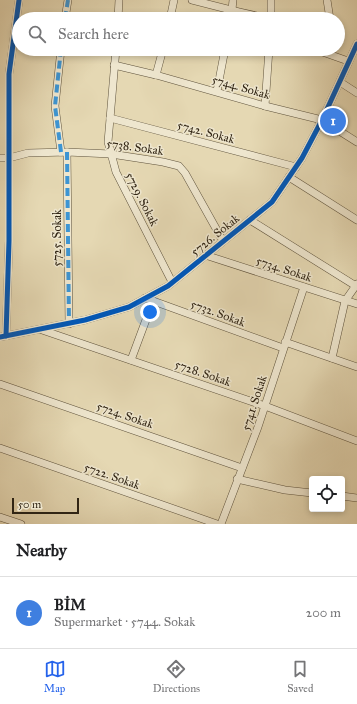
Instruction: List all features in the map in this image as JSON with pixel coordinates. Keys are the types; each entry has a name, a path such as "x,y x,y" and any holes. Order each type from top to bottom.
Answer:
{"street":[{"path":"17,12 19,0"},
{"path":"66,12 68,0"},
{"path":"119,12 120,0"},
{"path":"171,12 174,0"},
{"path":"192,0 238,12"},
{"path":"233,0 233,11"},
{"path":"271,0 271,12"},
{"path":"327,0 329,12"},
{"name":"5726. Sokak","path":"3,336 69,324 129,307 172,282 272,202 302,158 322,120 357,44"},
{"path":"3,336 9,241 9,74 12,52"},
{"name":"5725. Sokak","path":"60,56 55,106 64,152 69,324"},
{"name":"5729. Sokak","path":"115,56 108,142 111,154 116,172 172,282"},
{"path":"156,75 160,56"},
{"path":"217,91 224,56"},
{"path":"265,106 269,56"},
{"path":"340,56 348,61"},
{"name":"5744. Sokak","path":"114,64 217,91 265,106 322,120 357,142"},
{"path":"340,82 357,93"},
{"name":"5742. Sokak","path":"110,118 296,167"},
{"name":"5738. Sokak","path":"0,158 9,158 28,153 64,152 111,154 179,166 185,173 223,241"},
{"path":"290,177 357,220"},
{"path":"250,220 356,285 346,301 332,358"},
{"name":"5734. Sokak","path":"205,255 357,304"},
{"name":"5741. Sokak","path":"221,524 237,479 258,428 304,287"},
{"name":"5732. Sokak","path":"145,298 284,345 332,358 357,367"},
{"path":"131,360 153,301"},
{"name":"5728. Sokak","path":"42,330 265,406 357,441"},
{"name":"5724. Sokak","path":"0,384 242,468"},
{"name":"5722. Sokak","path":"0,448 217,524"},
{"path":"237,479 285,490 309,493"},
{"path":"345,496 357,498"},
{"path":"0,516 21,524"}],"marked path":[{"path":"66,12 68,0"},
{"path":"60,56 55,106 61,152"},
{"path":"67,152 69,324"}],"cycle path":[{"path":"17,12 19,0"},
{"path":"0,337 85,320 129,307 168,286 272,202 302,158 322,120 357,44"},
{"path":"6,336 9,241 9,74 12,52"}],"place":[{"name":"BİM","path":"333,121"}]}
